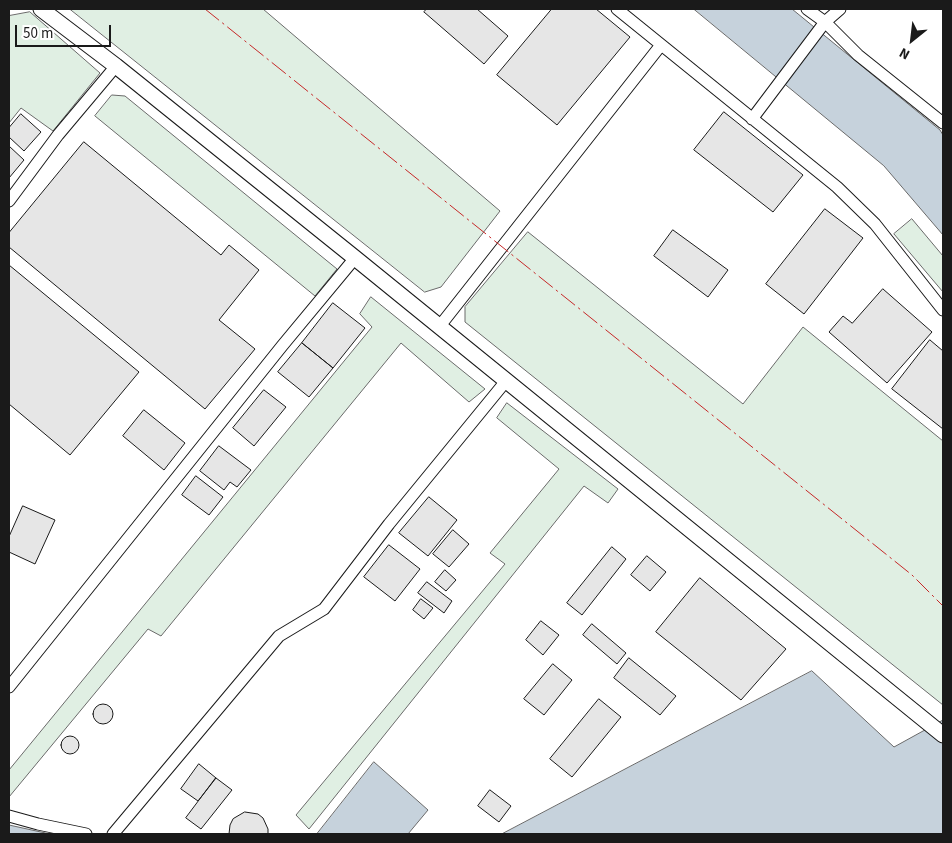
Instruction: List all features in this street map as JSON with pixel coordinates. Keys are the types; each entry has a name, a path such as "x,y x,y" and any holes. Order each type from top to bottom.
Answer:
{"street":[{"path":"41,9 116,66 355,258 943,735"},
{"path":"617,9 837,187 875,224 943,310"},
{"path":"807,9 825,22 858,55 943,123"},
{"path":"752,118 825,22 840,9"},
{"path":"439,327 661,45"},
{"path":"9,201 58,135 116,66"},
{"path":"9,687 282,346 355,258"},
{"path":"113,834 280,636 324,609 389,524 506,381"},
{"path":"9,816 86,834"}],"green space":[{"path":"70,9 263,9 500,211 441,287 425,292"},
{"path":"30,12 100,73 53,131 21,108 9,123 9,16"},
{"path":"112,95 125,96 337,269 315,296 95,116"},
{"path":"912,219 943,256 943,292 894,234"},
{"path":"528,232 743,404 803,327 943,441 943,705 465,322 465,307"},
{"path":"371,297 485,389 469,402 401,343 161,636 148,629 9,797 9,770 372,327 360,314"},
{"path":"507,403 618,489 608,503 584,486 309,829 296,815 505,564 490,553 559,469 497,418"}],"shaded area":[{"path":"694,9 792,9 940,130 943,135 943,235 884,166"},
{"path":"812,671 894,747 943,720 943,834 502,834"},
{"path":"374,762 428,810 408,834 317,834"},
{"path":"9,825 50,834 9,834"}],"building":[{"path":"427,9 477,9 508,36 484,64 424,12"},
{"path":"552,9 596,9 630,37 557,125 497,75"},
{"path":"724,112 803,175 773,212 694,150"},
{"path":"21,114 41,132 24,151 9,137 9,128"},
{"path":"84,142 221,255 229,245 259,270 219,320 255,349 205,409 9,247 9,233"},
{"path":"9,146 24,160 9,178"},
{"path":"825,209 863,238 804,314 766,284"},
{"path":"673,230 728,270 708,297 654,256"},
{"path":"9,265 139,372 70,455 9,404"},
{"path":"883,289 932,332 887,383 829,332 843,316 852,323"},
{"path":"333,303 365,328 333,368 302,343"},
{"path":"930,340 943,351 943,429 892,389"},
{"path":"302,343 333,368 309,397 278,372"},
{"path":"264,390 286,407 254,446 233,428"},
{"path":"144,410 185,443 164,470 123,436"},
{"path":"219,446 251,470 237,487 230,482 224,490 200,471"},
{"path":"196,476 223,497 209,515 182,495"},
{"path":"429,497 457,520 428,556 399,533"},
{"path":"23,506 55,520 35,564 9,552 9,537"},
{"path":"453,530 469,544 449,567 433,554"},
{"path":"389,545 420,569 395,601 364,577"},
{"path":"612,547 626,559 582,615 567,603"},
{"path":"647,556 666,572 650,591 631,575"},
{"path":"445,570 456,580 446,591 435,582"},
{"path":"700,578 786,649 741,700 656,632"},
{"path":"427,582 452,601 444,613 418,593"},
{"path":"421,599 433,608 424,619 413,610"},
{"path":"541,621 559,635 543,655 526,640"},
{"path":"592,624 626,653 617,664 583,635"},
{"path":"629,658 676,696 660,715 614,678"},
{"path":"553,664 572,680 544,715 524,699"},
{"path":"599,699 621,717 572,777 550,759"},
{"path":"103,704 110,707 113,714 110,721 103,724 96,721 93,714 96,707"},
{"path":"70,736 76,739 79,745 76,751 70,754 64,751 61,745 64,739"},
{"path":"199,764 216,778 198,801 181,789"},
{"path":"216,778 232,790 201,829 186,818"},
{"path":"490,790 511,806 499,822 478,806"},
{"path":"245,812 258,814 263,818 268,834 229,834 233,819"}],"power":[{"path":"205,9 912,575 943,606"}]}
